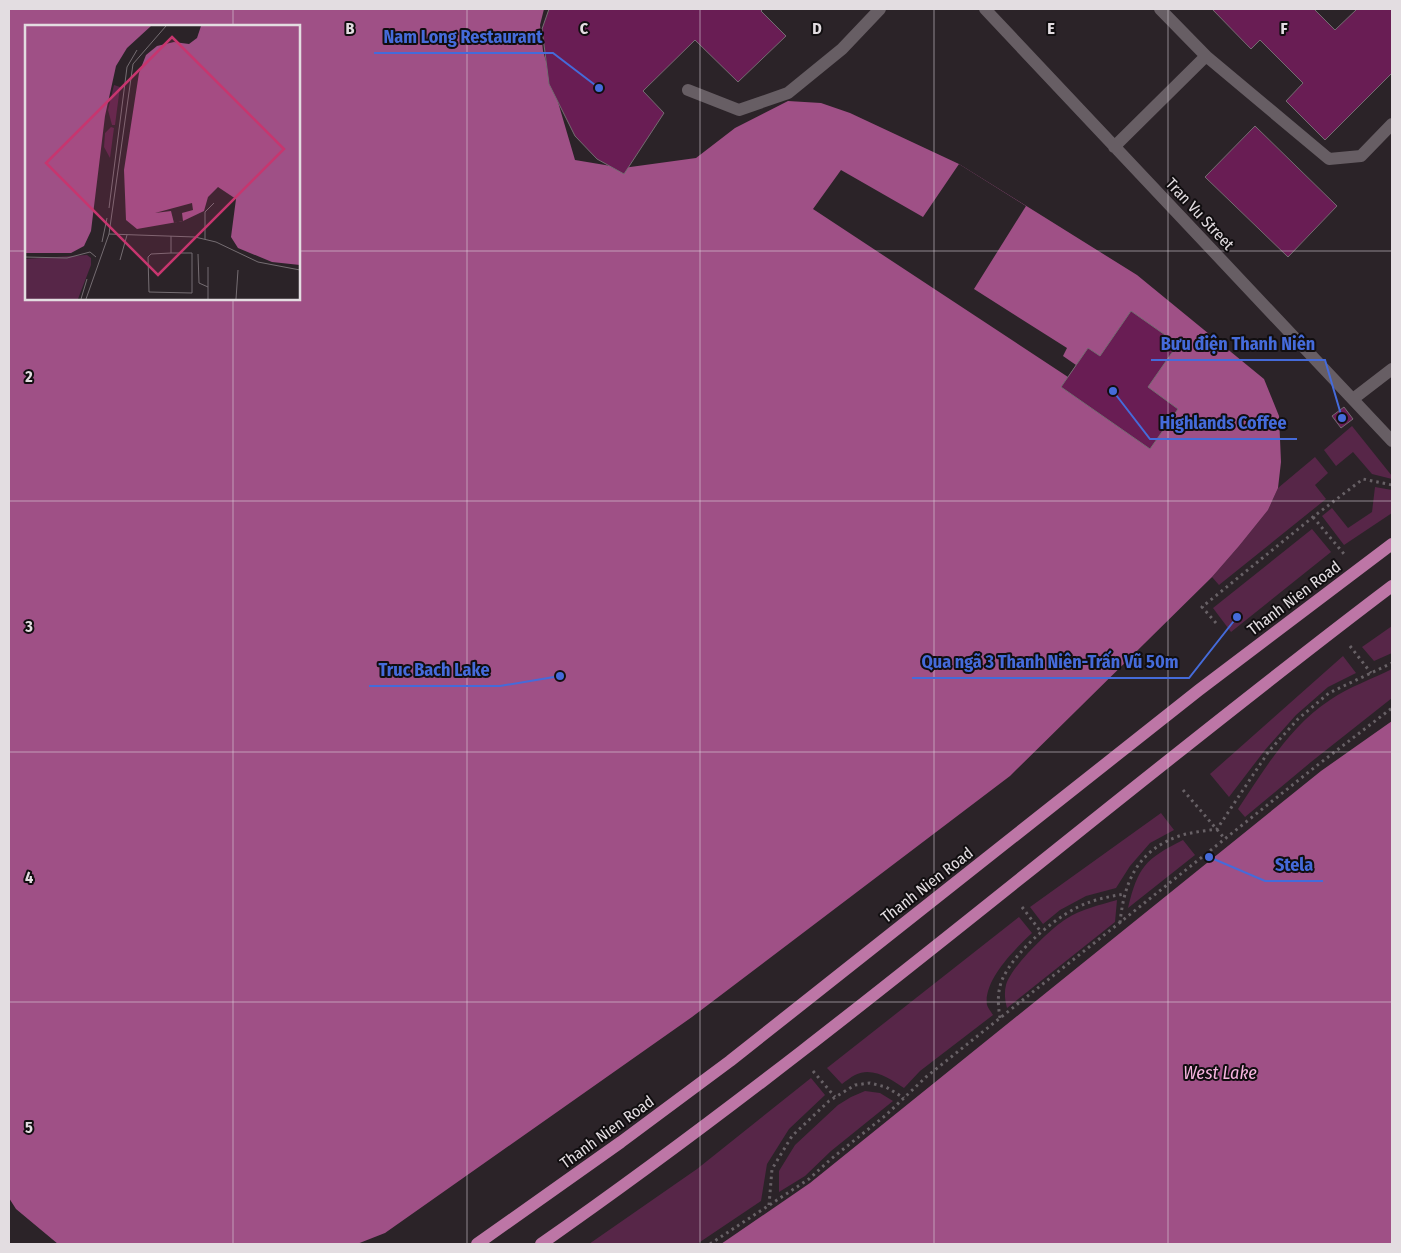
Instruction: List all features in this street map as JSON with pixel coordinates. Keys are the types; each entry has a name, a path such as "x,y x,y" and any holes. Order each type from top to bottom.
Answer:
{"main road":[{"name":"Thanh Nien Road","path":"477,1244 622,1142 730,1061 1199,690 1392,544"},
{"path":"541,1244 725,1112 1248,697 1392,586"}],"street":[{"path":"688,90 739,110 788,93 842,49 880,9"},
{"name":"Tran Vu Street","path":"985,9 1392,441"},
{"path":"1160,9 1206,56 1328,159 1361,156 1392,124"},
{"path":"1114,147 1206,56"},
{"path":"1353,398 1392,369"}],"path":[{"path":"1216,623 1202,607 1313,517 1363,479 1392,485"},
{"path":"1313,517 1344,554"},
{"path":"1350,646 1371,673"},
{"path":"1120,924 1126,887 1137,866 1155,847 1180,836 1217,829 1269,751 1298,719 1329,693 1392,662"},
{"path":"710,1244 810,1180 831,1159 904,1098 926,1077 1315,767 1392,708"},
{"path":"1184,790 1225,840"},
{"path":"1000,1018 998,1000 1002,980 1018,956 1041,932 1065,914 1091,902 1124,894"},
{"path":"1022,907 1041,932"},
{"path":"813,1071 835,1097"},
{"path":"769,1206 772,1169 792,1136 829,1101 854,1085 870,1083 886,1087 904,1098"}],"shaded area":[{"path":"1352,426 1392,476 1392,479 1372,474 1353,452 1336,466 1324,450"},
{"path":"1315,457 1328,473 1315,485 1326,499 1219,585 1212,577 1268,510 1278,488"},
{"path":"1375,487 1392,490 1392,513 1344,545 1322,516 1332,508 1348,528 1372,512"},
{"path":"1312,529 1331,552 1231,632 1213,608"},
{"path":"1392,626 1392,653 1374,661 1362,647"},
{"path":"1343,656 1356,673 1328,687 1296,715 1265,750 1229,797 1210,774"},
{"path":"1392,669 1392,698 1245,817 1238,809 1278,750 1302,723 1337,695"},
{"path":"1161,813 1174,830 1150,843 1130,866 1116,888 1086,896 1060,910 1043,924 1030,907"},
{"path":"1183,840 1195,855 1128,908 1135,883 1145,866 1160,853"},
{"path":"1117,900 1115,922 1007,1008 1005,991 1009,977 1041,940 1059,924 1072,916"},
{"path":"1019,917 1032,933 1002,965 990,985 987,1005 993,1015 920,1071 904,1088 881,1075 868,1072 855,1075 842,1084 827,1068"},
{"path":"811,1078 825,1095 789,1129 767,1164 761,1201 697,1244 589,1244 697,1169"},
{"path":"865,1091 880,1093 893,1101 831,1151 805,1176 779,1192 779,1171 795,1145 838,1105"}],"water":[{"path":"9,9 544,9 540,25 543,51 575,160 623,168 696,158 735,128 788,101 821,103 850,113 959,164 1137,275 1264,379 1279,416 1281,462 1278,488 1268,510 1212,577 1010,776 692,1017 385,1233 357,1244 58,1244 16,1209 9,1198"},
{"name":"West Lake","path":"1392,721 1392,1244 721,1244 810,1183 1321,771"}],"pier":[{"path":"959,164 1026,206 974,289 1067,348 1063,356 1076,365 1068,377 813,209 841,170 923,217"}],"building":[{"path":"549,9 763,9 761,11 786,36 738,82 695,40 643,91 664,113 624,174 597,159 575,136 549,84 542,29"},
{"path":"1212,9 1314,9 1335,30 1357,9 1392,9 1392,73 1325,140 1286,101 1303,83 1260,40 1251,49"},
{"path":"1255,126 1337,206 1288,257 1205,177"},
{"path":"1131,311 1178,344 1148,387 1178,409 1150,449 1061,387 1088,348 1100,356"},
{"path":"1344,407 1353,419 1341,428 1332,416"}],"place":[{"name":"Nam Long Restaurant","path":"599,88"},
{"name":"Highlands Coffee","path":"1113,391"},
{"name":"Bưu điện Thanh Niên","path":"1342,418"},
{"name":"Qua ngã 3 Thanh Niên-Trấn Vũ 50m","path":"1237,617"},
{"name":"Truc Bach Lake","path":"560,676"},
{"name":"Stela","path":"1209,857"}]}
